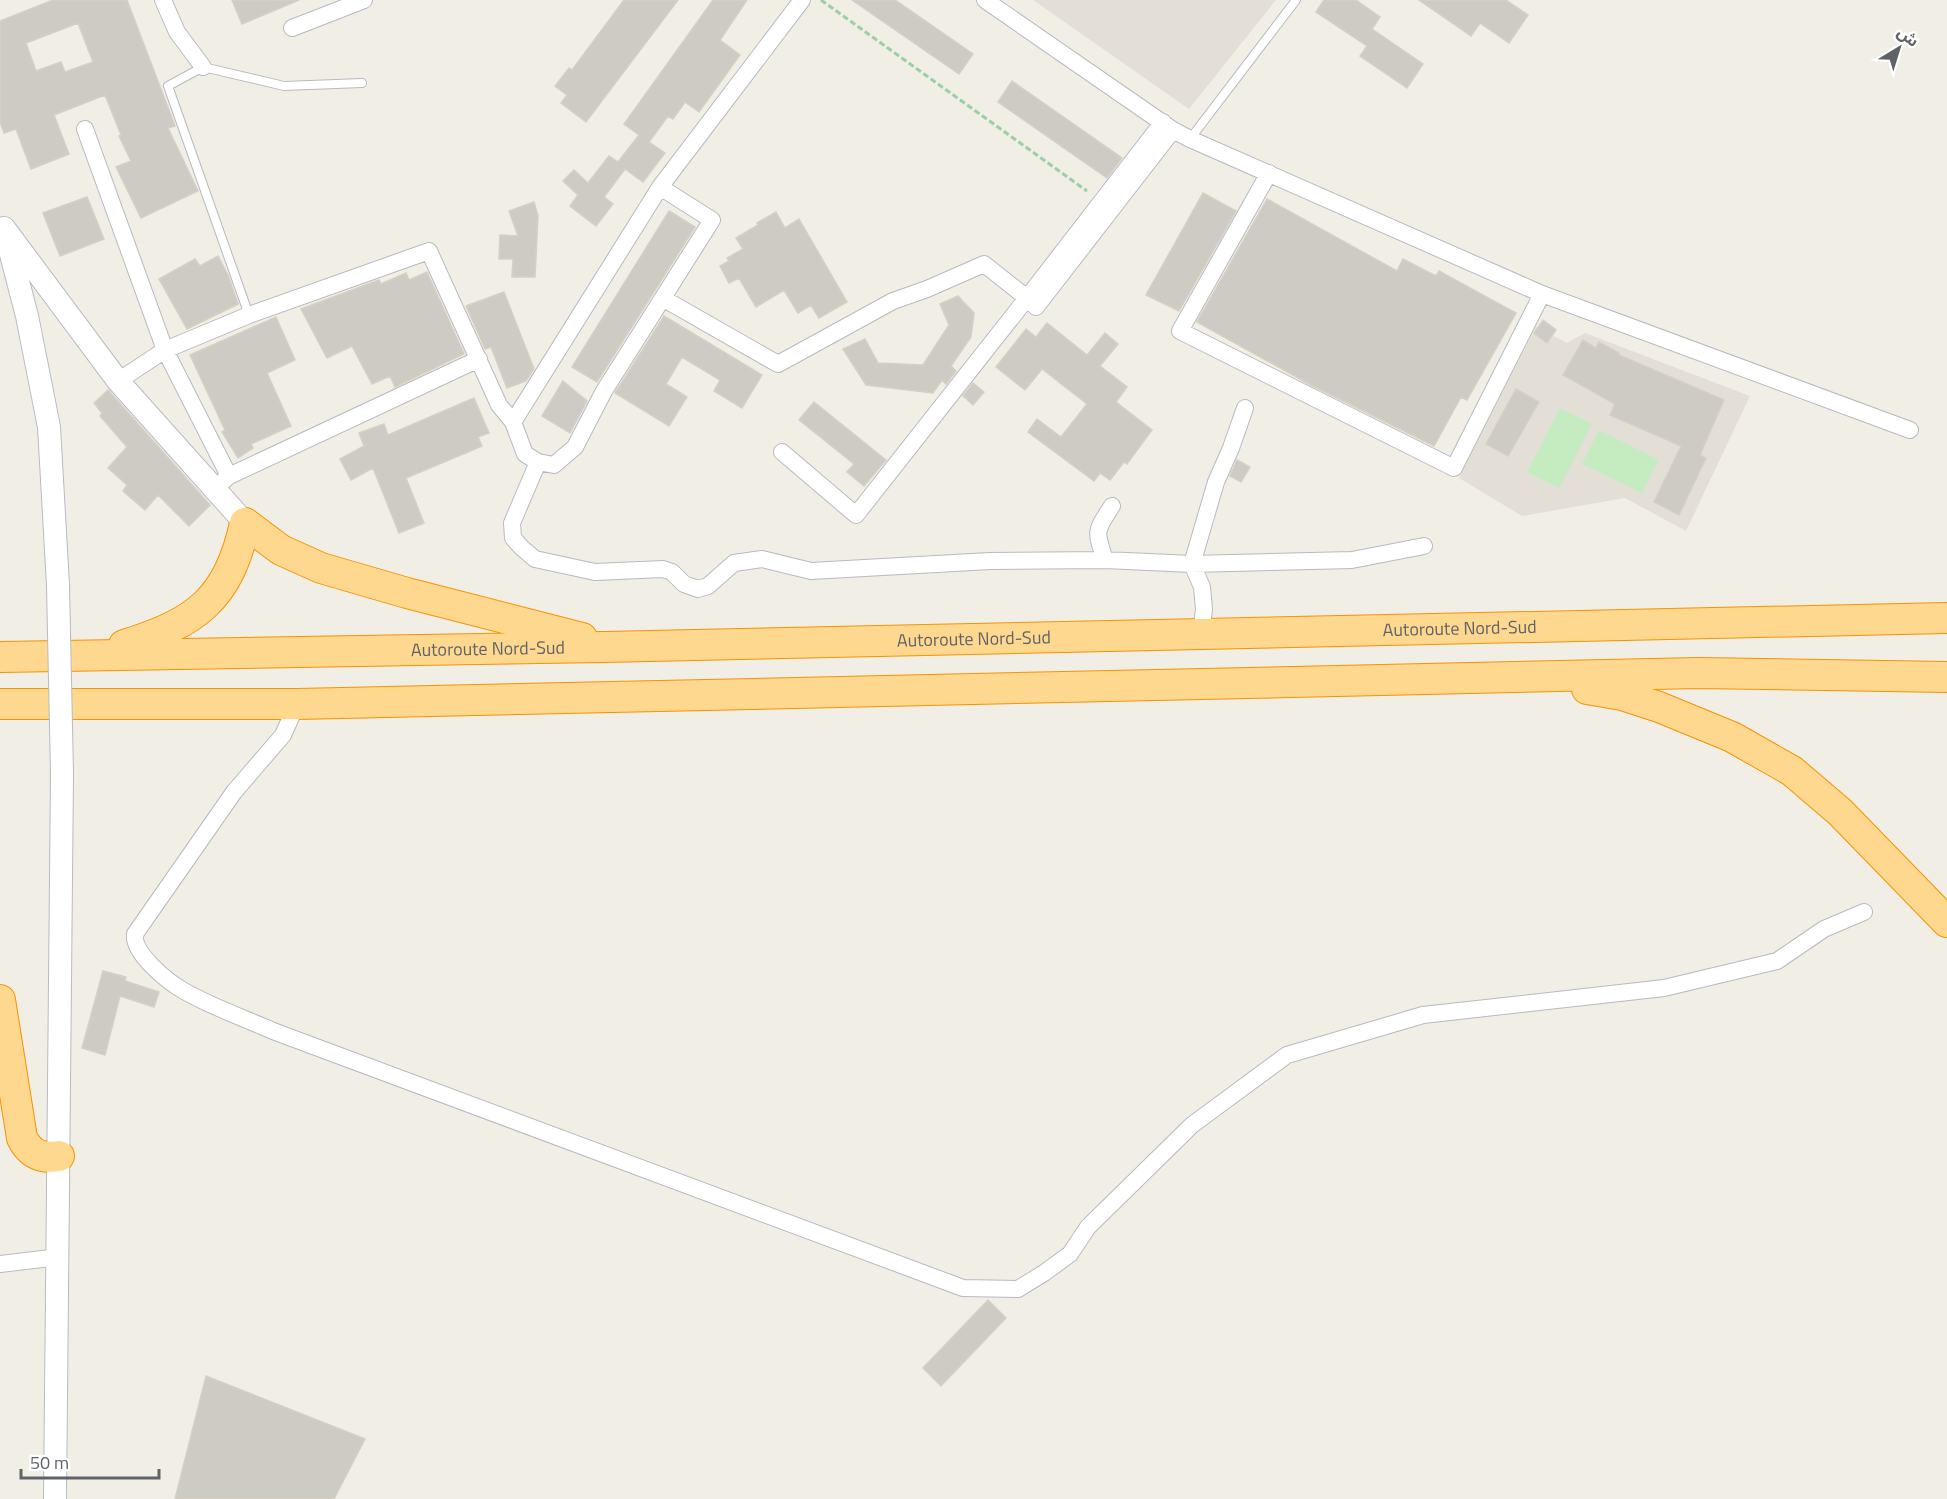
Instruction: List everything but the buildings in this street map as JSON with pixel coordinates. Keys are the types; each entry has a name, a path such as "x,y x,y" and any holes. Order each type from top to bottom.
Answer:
{"highway":[{"path":"93,655 170,630 192,617 229,575 240,547 244,524 281,550 321,568 407,593 578,636 604,647"},
{"name":"Autoroute Nord-Sud","path":"0,657 604,647 1947,618"},
{"path":"0,721 14,704 297,704 1698,673 1947,677"},
{"path":"1506,678 1622,694 1732,736 1792,771 1840,812 1947,922"},
{"path":"0,1000 21,1138 32,1153 50,1158 59,1156"}],"main road":[{"path":"2,222 118,381 221,483 244,524"},
{"path":"2,222 27,316 49,427 58,585 62,774 56,1499"}],"street":[{"path":"163,0 177,32 203,67"},
{"path":"292,28 364,0"},
{"path":"513,422 660,187 802,0"},
{"path":"985,0 1190,139 1542,294 1910,430"},
{"path":"663,299 778,364 893,301 984,264 1028,298 1036,307 1168,126"},
{"path":"782,452 856,514 1102,201 1168,126"},
{"path":"85,129 165,350 221,483 479,359"},
{"path":"1269,173 1180,331 1454,468 1542,294"},
{"path":"118,381 165,350 249,315 429,251 499,405 513,422 525,454 538,462 554,465 575,447 604,391 712,219 660,187"},
{"path":"1201,634 1204,609 1202,586 1192,564 1216,482 1245,408"},
{"path":"538,462 512,523 513,538 535,559 595,572 663,569 672,572 693,589 708,586 734,563 762,560 811,571 990,561 1105,560 1192,564 1352,560 1424,546"},
{"path":"1105,560 1097,537 1101,524 1113,506"},
{"path":"297,704 284,735 234,792 135,934 134,940 141,953 153,966 183,990 273,1031 963,1288 1018,1289 1044,1273 1070,1254 1088,1227 1192,1125 1287,1055 1423,1015 1664,988 1777,961 1824,929 1864,912"},
{"path":"0,1264 59,1257"}],"lane":[{"path":"1190,139 1296,0"},
{"path":"249,315 168,86 203,67 284,86 362,83"}],"path":[{"path":"821,0 1102,201"}],"shaded area":[{"path":"1033,0 1276,0 1189,109"},
{"path":"1536,327 1567,343 1585,333 1750,396 1686,531 1625,498 1522,516 1459,478"}],"green space":[{"path":"1560,408 1592,424 1559,488 1527,472"},
{"path":"1599,430 1659,460 1642,493 1582,464"}]}
